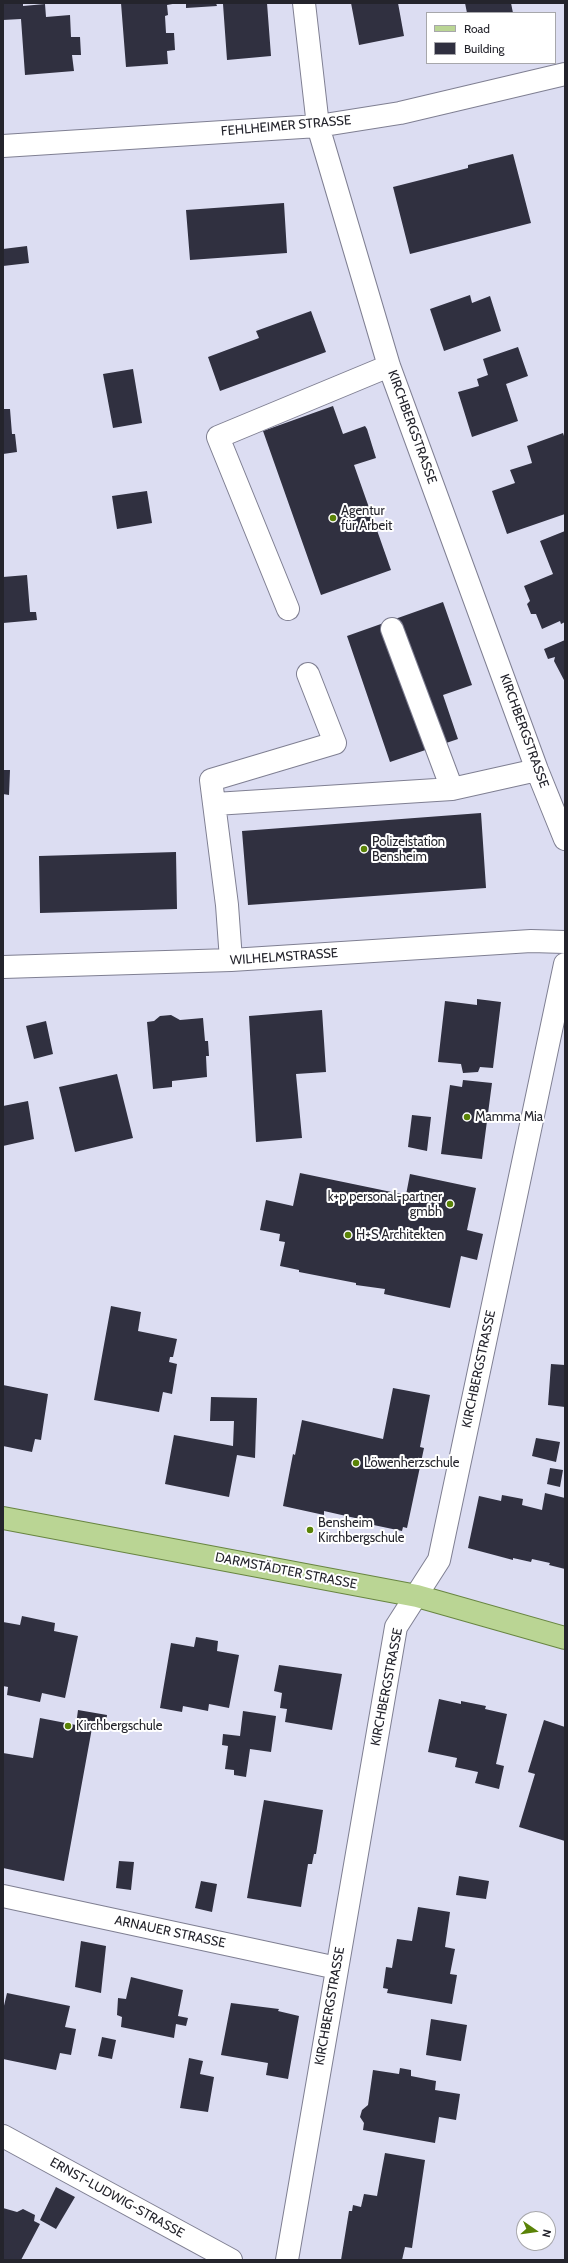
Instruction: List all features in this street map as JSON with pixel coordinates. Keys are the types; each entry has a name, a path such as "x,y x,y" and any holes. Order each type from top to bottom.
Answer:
{"main road":[{"name":"DARMSTÄDTER STRASSE","path":"3,1518 417,1596 565,1638"}],"street":[{"name":"KIRCHBERGSTRASSE","path":"304,3 318,126 389,366 537,770 565,839"},
{"name":"FEHLHEIMER STRASSE","path":"3,146 318,126 400,113 565,74"},
{"path":"288,609 218,437 389,366"},
{"path":"392,629 452,789"},
{"path":"231,960 228,905 212,780 335,743 308,674"},
{"path":"215,804 452,789 537,770"},
{"name":"WILHELMSTRASSE","path":"3,967 231,960 532,941 565,942"},
{"name":"KIRCHBERGSTRASSE","path":"287,2260 396,1627 439,1560 565,964"},
{"name":"ARNAUER STRASSE","path":"3,1896 337,1968"},
{"name":"ERNST-LUDWIG-STRASSE","path":"3,2136 231,2260"}],"building":[{"path":"3,3 23,3 23,6 45,4 46,17 70,15 71,37 80,37 81,55 72,55 74,71 25,75 21,19 3,20"},
{"path":"121,3 178,3 167,5 168,15 165,16 166,33 174,33 175,50 167,51 168,64 126,67"},
{"path":"186,3 216,3 217,6 186,8"},
{"path":"267,3 271,56 227,60 223,4"},
{"path":"351,3 398,3 404,36 359,45"},
{"path":"465,3 511,3 513,12 467,12"},
{"path":"513,154 531,223 410,254 393,187 468,168 468,165"},
{"path":"284,203 287,253 190,260 186,210"},
{"path":"27,246 29,263 3,266 3,249"},
{"path":"470,295 472,303 490,296 501,331 444,351 430,309"},
{"path":"311,311 326,352 220,391 208,357 259,338 256,331"},
{"path":"518,347 528,376 506,384 518,421 472,437 458,392 479,386 477,379 488,375 483,359"},
{"path":"133,369 142,423 113,428 103,374"},
{"name":"Agentur für Arbeit","path":"333,406 343,434 365,426 367,429 376,458 354,465 391,570 321,595 263,431"},
{"path":"3,409 10,409 12,434 15,434 17,452 3,454"},
{"path":"563,433 565,439 565,514 507,534 492,491 515,483 510,470 532,463 527,446"},
{"path":"147,491 152,523 117,529 112,496"},
{"path":"565,531 565,622 561,624 560,621 542,629 536,614 531,614 527,604 530,601 524,586 553,574 540,541"},
{"path":"27,575 30,612 36,612 37,620 3,623 3,577"},
{"path":"443,602 472,685 443,695 458,739 390,762 347,636"},
{"path":"565,640 565,682 554,661 555,657 548,659 544,649"},
{"path":"3,770 10,770 9,795 3,794"},
{"name":"Polizeistation Bensheim","path":"481,813 486,888 248,905 242,831"},
{"path":"176,852 177,909 40,913 39,856"},
{"path":"477,999 501,1002 493,1068 480,1067 478,1072 463,1073 461,1064 438,1062 445,1001 477,1005"},
{"path":"322,1010 326,1072 296,1074 302,1138 256,1142 249,1016"},
{"path":"171,1015 180,1020 203,1018 205,1041 208,1041 209,1056 206,1056 207,1077 172,1081 172,1087 153,1089 147,1022 154,1021 160,1016"},
{"path":"46,1021 53,1054 34,1059 26,1026"},
{"path":"117,1074 133,1138 75,1152 59,1087"},
{"name":"Mamma Mia","path":"463,1080 492,1083 482,1159 441,1154 450,1085 462,1087"},
{"path":"28,1101 34,1139 3,1146 3,1106"},
{"path":"412,1115 431,1117 427,1151 408,1147"},
{"path":"300,1173 406,1195 410,1174 476,1188 467,1230 483,1234 477,1260 461,1256 450,1308 384,1294 385,1289 356,1285 356,1283 299,1272 299,1270 280,1266 285,1242 279,1241 280,1234 260,1230 266,1200 293,1206"},
{"path":"111,1306 141,1312 138,1331 177,1339 173,1357 170,1357 169,1362 177,1364 172,1394 163,1392 159,1412 94,1400"},
{"path":"551,1364 565,1365 565,1407 548,1405"},
{"path":"3,1385 48,1394 41,1440 35,1439 32,1452 3,1446"},
{"name":"Löwenherzschule","path":"393,1388 430,1395 420,1447 424,1448 407,1528 403,1527 402,1531 364,1523 364,1520 324,1511 324,1515 283,1506 293,1454 295,1455 302,1420 383,1439"},
{"path":"211,1397 257,1398 255,1458 237,1455 229,1497 165,1484 174,1435 233,1446 234,1421 210,1421"},
{"path":"536,1438 560,1442 556,1462 532,1456"},
{"path":"550,1468 563,1470 560,1487 547,1484"},
{"path":"545,1493 565,1498 565,1569 549,1565 550,1563 532,1559 531,1562 513,1558 513,1560 468,1548 479,1496 501,1501 502,1495 523,1499 522,1505 542,1510"},
{"path":"22,1616 55,1623 54,1631 78,1636 65,1698 42,1693 40,1702 7,1695 8,1687 3,1686 3,1622 20,1625"},
{"path":"196,1637 218,1641 217,1651 239,1655 229,1708 209,1704 208,1711 183,1706 182,1712 160,1708 171,1643 194,1647"},
{"path":"279,1665 342,1674 332,1730 285,1722 287,1709 280,1708 282,1693 274,1691"},
{"path":"439,1699 461,1704 461,1701 486,1706 485,1709 507,1714 496,1764 504,1766 499,1789 475,1783 478,1772 455,1767 457,1758 428,1752"},
{"path":"78,1710 107,1715 105,1730 92,1728 64,1881 3,1868 3,1753 33,1758 40,1718 76,1725"},
{"path":"243,1711 276,1716 271,1752 250,1749 246,1777 234,1775 234,1770 225,1769 228,1746 222,1745 223,1734 240,1736"},
{"path":"544,1720 565,1727 565,1841 519,1827 535,1774 528,1772"},
{"path":"264,1800 323,1810 316,1854 314,1854 312,1864 308,1864 301,1907 247,1898"},
{"path":"119,1861 134,1862 131,1890 116,1888"},
{"path":"459,1876 489,1881 486,1899 456,1895"},
{"path":"201,1881 217,1884 212,1912 195,1908"},
{"path":"418,1907 450,1912 445,1947 455,1949 450,1974 457,1975 452,2004 387,1993 388,1989 383,1988 386,1967 392,1968 397,1939 412,1941"},
{"path":"81,1941 106,1946 101,1993 75,1987"},
{"path":"131,1977 183,1990 178,2016 188,2018 186,2026 176,2024 174,2038 121,2027 122,2017 117,2015 118,1998 126,1999"},
{"path":"7,1993 70,2006 65,2027 76,2029 71,2055 60,2053 56,2070 3,2059 3,2010"},
{"path":"231,2003 279,2009 278,2011 299,2016 288,2079 266,2075 268,2063 221,2055"},
{"path":"431,2019 467,2025 461,2061 426,2055"},
{"path":"102,2037 116,2040 112,2059 98,2056"},
{"path":"189,2058 203,2061 200,2074 214,2077 208,2112 180,2108"},
{"path":"400,2068 411,2070 411,2076 436,2081 435,2090 460,2094 456,2120 439,2117 435,2143 363,2130 364,2123 360,2117 362,2110 368,2105 373,2070 399,2074"},
{"path":"385,2153 425,2160 412,2248 405,2247 402,2260 341,2260 349,2211 352,2211 353,2205 361,2207 364,2194 377,2196"},
{"path":"56,2187 75,2197 56,2229 40,2220"},
{"path":"3,2208 17,2212 23,2209 35,2215 34,2221 40,2224 21,2260 3,2260"}],"place":[{"name":"Agentur für Arbeit","path":"333,518"},
{"name":"Polizeistation Bensheim","path":"364,849"},
{"name":"Mamma Mia","path":"467,1117"},
{"name":"k+p personal-partner gmbh","path":"450,1204"},
{"name":"H+S Architekten","path":"348,1235"},
{"name":"Löwenherzschule","path":"356,1463"},
{"name":"Bensheim Kirchbergschule","path":"310,1530"},
{"name":"Kirchbergschule","path":"68,1726"}]}
